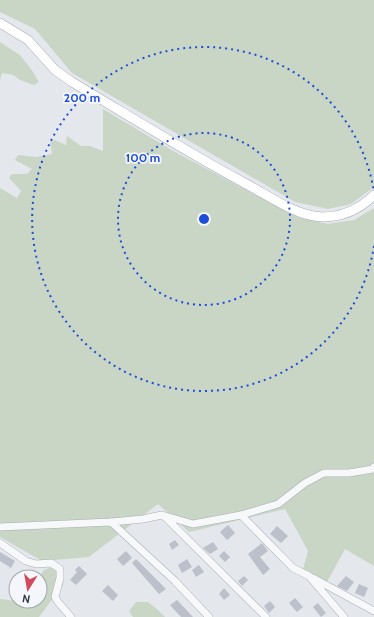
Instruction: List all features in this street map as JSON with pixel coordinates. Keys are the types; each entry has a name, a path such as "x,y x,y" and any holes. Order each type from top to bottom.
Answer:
{"main road":[{"path":"0,23 4,24 28,40 55,70 72,82 212,166 292,209 308,215 340,216 360,206 374,195"}],"street":[{"path":"0,527 111,522 143,519 162,515 193,524 241,514 278,504 305,483 324,473 349,473 372,469 374,467"},
{"path":"241,514 293,568 374,611"},
{"path":"162,515 266,617"},
{"path":"111,522 175,581 209,617"},
{"path":"0,543 26,561 36,564 51,563 60,568 60,578 55,597 71,617"},
{"path":"309,576 344,617"}],"green space":[{"path":"0,0 374,0 374,187 351,204 328,209 295,202 72,73 35,29 0,12"},
{"path":"0,42 20,55 39,82 34,85 20,80 13,75 2,73 0,80"},
{"path":"103,109 175,152 297,217 328,224 354,220 374,208 374,566 345,549 327,582 303,569 308,551 285,509 189,532 158,504 89,557 42,561 0,537 0,188 17,198 21,191 9,178 12,174 27,174 32,169 15,160 18,155 36,157 52,154 50,142 55,140 66,145 67,136 81,146 90,146 103,151"},
{"path":"58,564 64,569 63,585 48,605 48,569 46,569"},
{"path":"0,599 8,600 8,609 45,609 39,617 0,617"},
{"path":"136,602 148,602 165,617 133,617 129,611"}],"building":[{"path":"228,525 235,533 227,540 220,532"},
{"path":"277,526 288,536 281,543 270,534"},
{"path":"175,540 179,545 172,550 169,544"},
{"path":"213,542 218,549 210,554 203,548"},
{"path":"262,543 268,551 260,557 270,569 263,575 248,554"},
{"path":"126,551 132,558 123,566 117,559"},
{"path":"224,551 230,557 225,562 219,556"},
{"path":"0,552 15,561 11,568 0,561"},
{"path":"136,559 166,589 159,594 132,563"},
{"path":"187,559 192,567 182,573 178,565"},
{"path":"199,565 204,572 196,577 192,570"},
{"path":"79,566 87,574 76,585 70,580 77,572 75,570"},
{"path":"244,576 248,580 242,586 238,581"},
{"path":"346,576 354,582 347,591 337,586"},
{"path":"359,584 368,588 364,597 355,593"},
{"path":"108,585 118,595 113,601 102,591"},
{"path":"224,588 230,595 224,600 219,594"},
{"path":"295,598 303,607 297,612 289,603"},
{"path":"177,600 193,617 181,617 170,605"},
{"path":"270,601 275,607 269,613 264,606"},
{"path":"318,603 326,613 321,617 313,607"}]}
